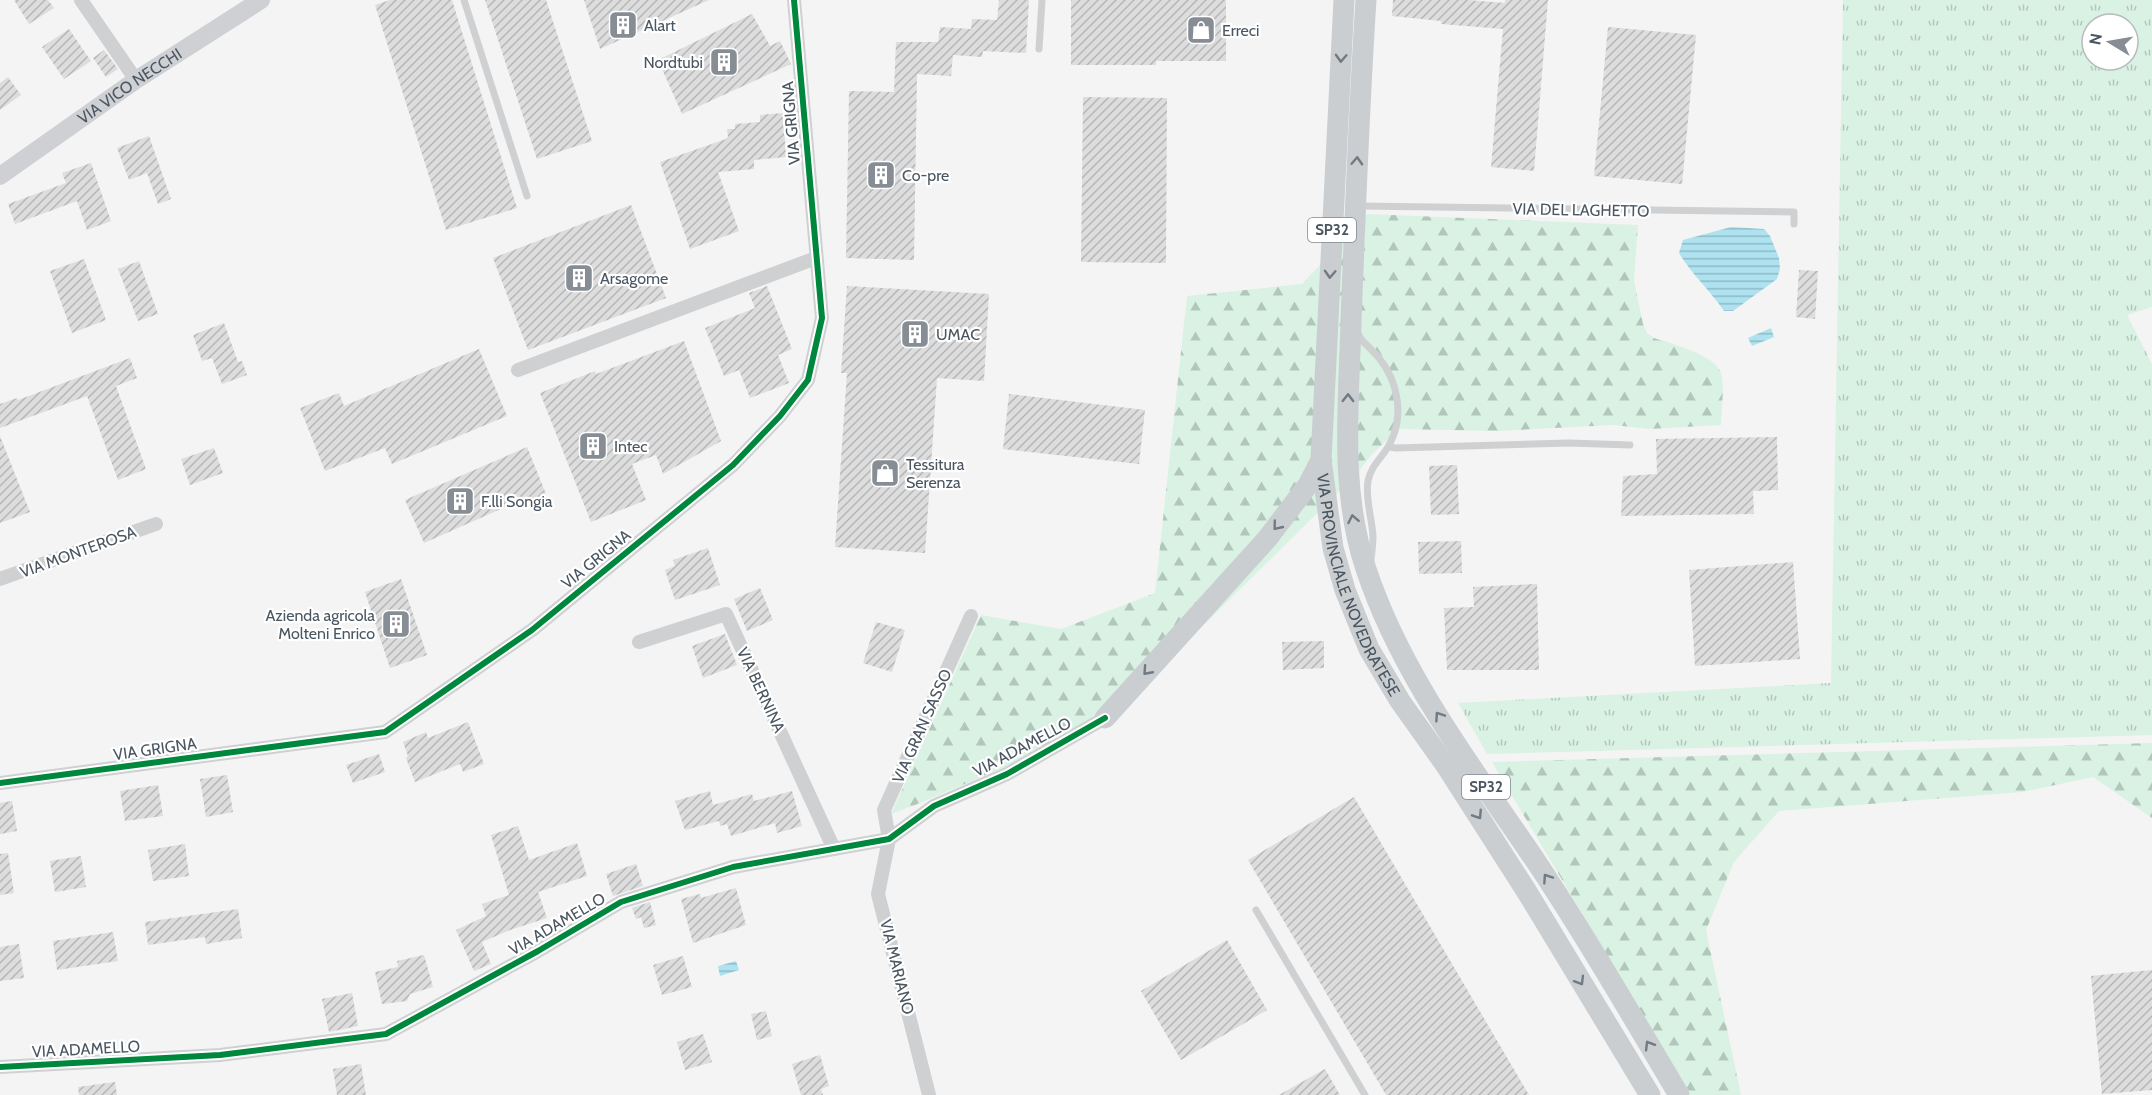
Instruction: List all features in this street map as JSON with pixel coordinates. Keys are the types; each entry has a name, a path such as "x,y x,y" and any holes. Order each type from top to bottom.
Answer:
{"main road":[{"name":"VIA PROVINCIALE NOVEDRATESE","path":"1344,0 1321,460 1333,549 1345,591 1369,649 1400,701 1447,767 1527,892 1650,1095"},
{"name":"VIA PROVINCIALE NOVEDRATESE","path":"1366,0 1355,206 1347,457 1350,503 1366,569 1389,627 1424,694 1574,919 1679,1095"},
{"path":"1105,718 1267,539 1308,485 1321,460"}],"street":[{"path":"81,0 136,80"},
{"name":"VIA VICO NECCHI","path":"0,176 136,80 261,0"},
{"name":"VIA GRIGNA","path":"0,783 386,732 532,630 733,465 780,416 808,380 822,318 794,0"},
{"path":"518,370 816,258"},
{"name":"VIA MONTEROSA","path":"0,579 156,524"},
{"name":"VIA BERNINA","path":"639,642 726,614 834,849"},
{"name":"VIA GRAN SASSO","path":"889,839 884,810 971,616"},
{"name":"VIA ADAMELLO","path":"0,1067 220,1055 386,1034 538,951 621,902 733,867 889,839 934,806 1007,774 1105,718"},
{"name":"VIA MARIANO","path":"889,839 878,894 929,1095"}],"lane":[{"path":"464,0 527,196"},
{"path":"1039,49 1042,0"},
{"name":"VIA DEL LAGHETTO","path":"1355,206 1794,212 1794,224"},
{"name":"VIA PROVINCIALE NOVEDRATESE","path":"1351,326 1379,358 1389,374 1396,393 1398,412 1395,431 1389,447 1375,464 1369,477 1367,490 1373,537 1371,561 1366,569"},
{"path":"1389,447 1569,443 1630,445"},
{"path":"1256,910 1365,1095"}],"green space":[{"path":"1843,0 2152,0 2152,307 2127,315 2152,364 2152,735 1487,754 1458,703 1831,683"},
{"path":"1367,214 1638,225 1634,281 1643,324 1647,333 1654,338 1701,355 1717,366 1723,384 1721,425 1649,429 1614,425 1497,431 1399,429 1372,454 1356,475 1100,727 891,814 981,615 1061,629 1155,593 1187,296 1302,284"},
{"path":"2152,743 2152,818 2093,777 2022,792 1779,811 1734,862 1706,930 1741,1095 1690,1095 1492,762"}],"water":[{"path":"1731,227 1764,229 1770,236 1779,258 1780,269 1777,279 1733,311 1724,311 1679,253 1683,240"},
{"path":"1771,328 1774,337 1752,346 1748,338"},
{"path":"736,961 739,970 720,976 718,966"}],"building":[{"path":"14,0 48,0 54,8 29,24"},
{"path":"390,0 452,0 517,208 446,230 375,5"},
{"path":"485,0 546,0 592,141 537,159"},
{"name":"Alart","path":"584,0 709,0 600,49"},
{"name":"Co-pre","path":"999,0 1029,0 1026,53 983,51 982,57 953,55 951,76 917,74 914,260 846,258 849,91 894,92 896,42 938,42 940,27 971,29 972,19 997,20"},
{"path":"1071,0 1226,0 1226,61 1156,61 1156,65 1071,65"},
{"path":"1393,0 1468,0 1505,3 1505,0 1548,0 1534,171 1491,167 1503,29 1441,24 1441,21 1392,16"},
{"name":"Nordtubi","path":"752,14 770,46 780,41 791,64 682,114 658,60"},
{"path":"1608,27 1696,35 1682,184 1594,176"},
{"path":"69,29 91,61 64,79 42,47"},
{"path":"104,50 118,69 106,77 93,58"},
{"path":"8,77 21,95 0,110 0,83"},
{"path":"1083,97 1167,98 1166,263 1081,262"},
{"path":"783,113 786,157 754,160 754,169 718,172 739,231 690,249 660,162 726,139 727,129 735,129 735,124 760,122 760,115"},
{"path":"149,136 171,199 158,204 147,173 129,180 117,148"},
{"path":"91,163 111,221 87,230 77,201 15,224 8,204 66,183 62,173"},
{"name":"Arsagome","path":"631,205 666,298 528,350 493,258"},
{"path":"84,259 106,320 72,333 50,271"},
{"path":"139,261 158,314 138,321 118,269"},
{"path":"1799,270 1818,271 1815,319 1796,317"},
{"path":"767,286 792,349 778,355 789,383 750,398 739,370 724,376 705,328 755,308 749,293"},
{"path":"847,286 989,294 984,381 937,378 925,553 835,547 847,373 841,373"},
{"path":"224,323 238,362 242,361 247,375 222,384 212,358 202,361 193,335"},
{"path":"684,341 721,441 663,474 656,455 632,464 646,500 591,522 540,393 595,371 596,374"},
{"path":"479,349 507,416 392,464 385,448 325,471 300,408 339,393 344,406"},
{"path":"130,358 137,378 116,386 146,469 118,480 87,396 0,428 0,404 17,398 18,400"},
{"path":"1009,394 1145,410 1139,464 1003,449"},
{"path":"0,436 30,512 0,523"},
{"path":"1777,437 1778,490 1753,491 1754,514 1621,516 1623,476 1657,474 1656,439"},
{"name":"F.lli Songia","path":"527,447 546,494 522,503 521,500 424,543 405,500"},
{"path":"214,448 223,473 190,485 181,459"},
{"path":"1457,465 1459,514 1431,515 1429,466"},
{"path":"1461,541 1462,573 1419,574 1418,542"},
{"path":"708,548 720,585 675,600 665,570 675,566 673,560"},
{"path":"1793,562 1800,659 1695,666 1689,570"},
{"name":"Azienda agricola Molteni Enrico","path":"401,579 427,655 390,668 365,592"},
{"path":"1537,584 1539,670 1447,670 1444,608 1474,607 1473,587"},
{"path":"760,588 773,620 747,631 734,599"},
{"path":"876,622 905,630 892,672 863,663"},
{"path":"725,634 737,665 703,678 692,646"},
{"path":"1324,641 1324,668 1283,670 1282,642"},
{"path":"468,722 484,764 463,772 460,764 415,782 403,742 426,732 428,738"},
{"path":"379,754 385,772 353,783 346,765"},
{"path":"227,775 233,812 206,817 200,779"},
{"path":"158,785 163,816 125,821 120,791"},
{"path":"710,791 713,805 752,794 754,801 792,791 802,826 777,833 775,823 731,836 727,824 720,826 719,821 685,830 675,801"},
{"path":"1354,797 1529,1095 1386,1095 1248,860"},
{"path":"12,801 17,831 0,834 0,803"},
{"path":"518,826 529,860 577,843 587,876 538,892 547,918 482,942 491,964 474,971 456,930 486,916 482,904 509,895 491,835"},
{"path":"185,844 189,876 153,881 148,850"},
{"path":"8,853 14,893 0,895 0,854"},
{"path":"81,856 86,887 55,892 50,861"},
{"path":"636,864 643,886 613,896 606,874"},
{"path":"736,888 746,925 693,943 681,899 700,894 701,898"},
{"path":"650,902 656,925 644,928 641,917 636,919 632,908"},
{"path":"238,909 242,938 206,944 205,937 148,945 145,922"},
{"path":"113,932 118,961 57,970 53,941"},
{"path":"1227,940 1267,1010 1181,1060 1141,991"},
{"path":"19,944 24,978 0,981 0,947"},
{"path":"424,955 433,987 410,994 407,1001 382,1004 375,972 398,967 397,961"},
{"path":"683,956 692,987 662,995 653,965"},
{"path":"2152,970 2152,1090 2102,1094 2091,976"},
{"path":"352,993 358,1026 329,1032 322,999"},
{"path":"766,1011 772,1036 757,1040 751,1014"},
{"path":"703,1034 712,1062 685,1070 677,1042"},
{"path":"820,1055 829,1086 821,1089 823,1095 801,1095 792,1064"},
{"path":"361,1064 366,1095 337,1095 333,1069"},
{"path":"1325,1069 1340,1095 1279,1095"},
{"path":"115,1082 117,1095 79,1095 78,1087"}],"cycle path":[{"path":"0,783 385,732 532,630 733,465 780,416 808,380 822,318 794,0"},
{"path":"0,1067 220,1055 386,1034 538,951 621,902 733,867 889,839 934,806 1007,774 1105,718"}],"place":[{"name":"Alart","path":"623,25"},
{"name":"Erreci","path":"1201,30"},
{"name":"Nordtubi","path":"724,62"},
{"name":"Co-pre","path":"881,175"},
{"name":"Arsagome","path":"579,278"},
{"name":"UMAC","path":"915,334"},
{"name":"Intec","path":"593,446"},
{"name":"Tessitura Serenza","path":"885,473"},
{"name":"F.lli Songia","path":"460,501"},
{"name":"Azienda agricola Molteni Enrico","path":"396,624"}]}
